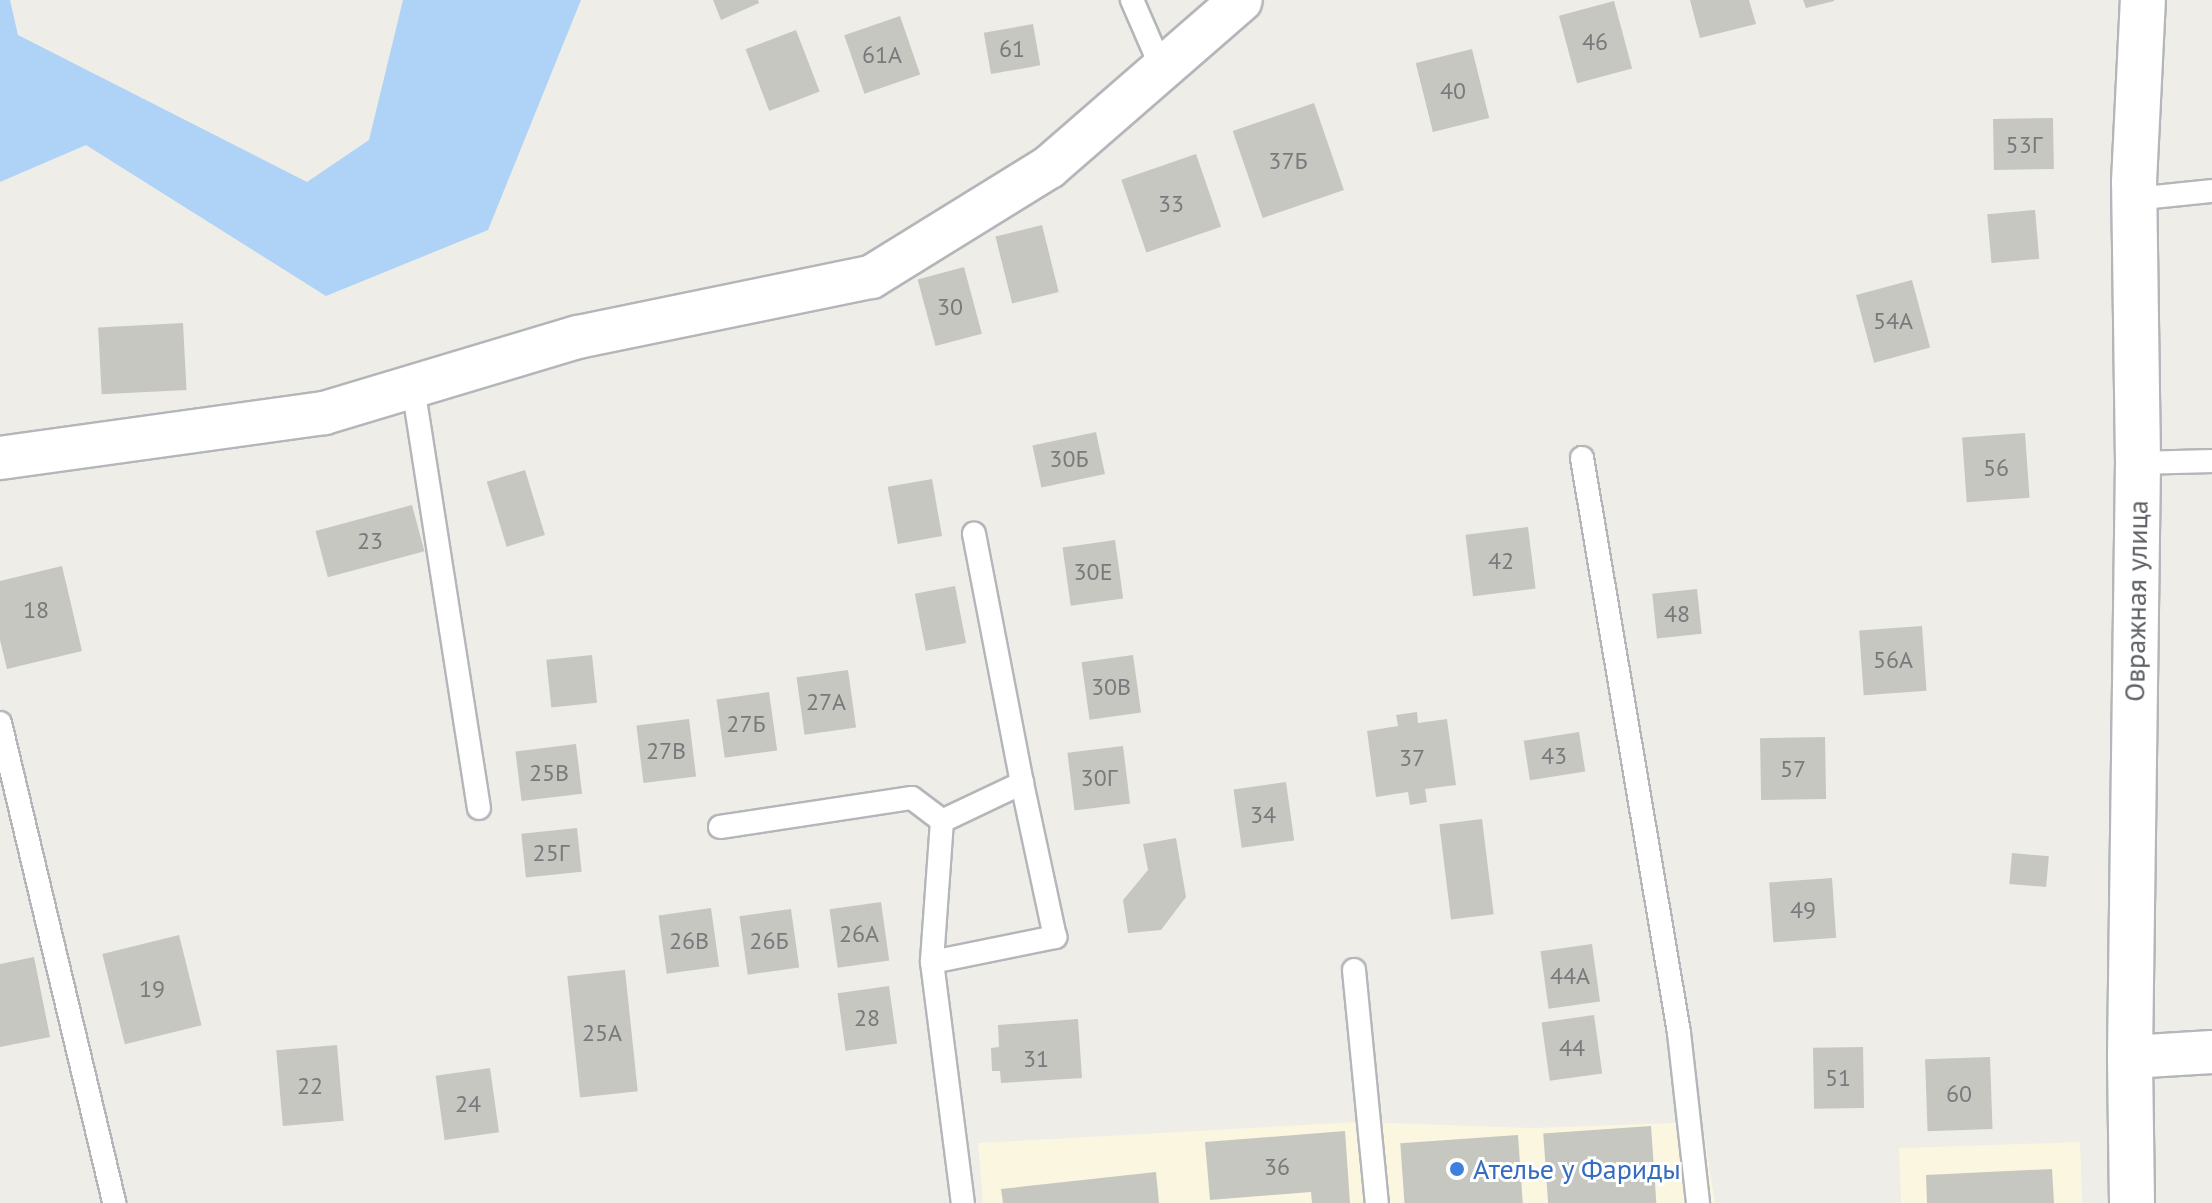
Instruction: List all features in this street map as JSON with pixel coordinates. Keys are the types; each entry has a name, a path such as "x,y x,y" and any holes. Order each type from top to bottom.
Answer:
{"street":[{"path":"0,458 324,413 578,337 871,277 1049,167 1241,0"},
{"name":"Овражная улица","path":"2132,1203 2130,1057 2138,463 2134,199 2143,0"},
{"path":"2130,1057 2212,1052"}],"lane":[{"path":"1132,0 1162,69"},
{"path":"2134,199 2212,191"},
{"path":"413,387 479,808"},
{"path":"1582,458 1679,1033 1698,1203"},
{"path":"2138,463 2212,461"},
{"path":"932,962 1055,937 974,534"},
{"path":"0,723 114,1203"},
{"path":"942,821 1022,783"},
{"path":"720,827 912,798 942,821"},
{"path":"942,821 932,962 963,1203"},
{"path":"1354,970 1377,1203"}],"shaded area":[{"path":"1358,1122 1532,1128 1702,1122 1715,1203 983,1203 978,1143"},
{"path":"2080,1142 2082,1203 1901,1203 1899,1148"}],"water":[{"path":"0,0 10,0 18,35 307,182 369,140 403,0 581,0 488,230 326,296 86,145 0,182"}],"building":[{"path":"713,0 758,0 759,3 721,20"},
{"path":"1690,0 1749,0 1756,24 1700,38"},
{"path":"1803,0 1834,0 1834,1 1806,8"},
{"path":"1614,1 1632,69 1577,83 1559,16"},
{"path":"900,16 920,75 864,94 844,35"},
{"path":"1033,24 1040,65 991,74 984,33"},
{"path":"796,30 820,92 769,111 746,49"},
{"path":"1472,49 1489,118 1433,132 1416,63"},
{"path":"1314,103 1344,190 1263,218 1233,131"},
{"path":"2053,118 2054,169 1994,170 1993,119"},
{"path":"1196,154 1221,227 1146,253 1121,180"},
{"path":"2035,210 2039,259 1991,263 1987,214"},
{"path":"1042,225 1059,292 1012,304 995,237"},
{"path":"964,267 982,334 935,346 918,279"},
{"path":"1912,280 1930,348 1874,363 1856,295"},
{"path":"183,323 187,390 102,394 98,327"},
{"path":"1096,432 1105,474 1041,488 1032,446"},
{"path":"2025,433 2030,498 1967,502 1962,437"},
{"path":"525,470 545,535 507,547 487,482"},
{"path":"932,479 942,536 898,544 888,487"},
{"path":"412,505 424,551 328,577 315,531"},
{"path":"1528,527 1536,589 1473,596 1465,535"},
{"path":"1115,540 1123,598 1071,606 1063,547"},
{"path":"62,566 82,651 7,669 0,640 0,581"},
{"path":"955,586 966,643 926,651 915,594"},
{"path":"1697,589 1702,634 1657,638 1652,594"},
{"path":"1922,626 1927,691 1864,695 1859,630"},
{"path":"592,655 597,703 551,708 546,660"},
{"path":"1133,655 1141,712 1090,720 1082,662"},
{"path":"848,670 856,727 805,735 797,677"},
{"path":"769,692 777,750 725,758 717,699"},
{"path":"1417,712 1418,723 1447,719 1456,785 1425,789 1427,802 1410,805 1408,792 1376,797 1367,731 1398,726 1396,715"},
{"path":"689,719 696,777 643,783 636,725"},
{"path":"1579,732 1585,772 1530,780 1524,741"},
{"path":"1825,737 1826,799 1761,800 1760,738"},
{"path":"576,744 582,794 522,801 515,751"},
{"path":"1123,746 1130,804 1074,810 1067,753"},
{"path":"1286,782 1294,840 1242,848 1234,789"},
{"path":"1482,819 1494,914 1451,920 1439,824"},
{"path":"577,828 582,872 526,878 521,834"},
{"path":"1176,838 1186,897 1161,930 1128,933 1123,900 1148,870 1143,844"},
{"path":"2012,853 2049,856 2046,887 2009,884"},
{"path":"1832,878 1836,938 1773,942 1769,882"},
{"path":"881,902 889,960 838,968 830,909"},
{"path":"711,908 719,966 667,974 659,915"},
{"path":"791,909 799,967 748,975 740,916"},
{"path":"179,935 201,1025 125,1044 102,954"},
{"path":"1592,944 1600,1001 1549,1009 1541,951"},
{"path":"34,957 50,1037 0,1047 0,964"},
{"path":"625,970 638,1091 580,1097 567,976"},
{"path":"889,986 897,1043 846,1051 838,993"},
{"path":"1594,1015 1602,1073 1550,1081 1542,1022"},
{"path":"1078,1019 1082,1078 1001,1083 1000,1071 992,1071 991,1048 999,1047 998,1025"},
{"path":"337,1045 344,1121 283,1126 276,1050"},
{"path":"1863,1047 1864,1108 1814,1109 1813,1048"},
{"path":"1990,1057 1993,1129 1928,1131 1925,1059"},
{"path":"490,1068 499,1132 445,1140 436,1076"},
{"path":"1651,1126 1656,1203 1548,1203 1543,1134"},
{"path":"1345,1131 1350,1203 1312,1203 1311,1192 1210,1200 1205,1142"},
{"path":"1518,1135 1523,1203 1404,1203 1400,1143"},
{"path":"2052,1169 2054,1203 1927,1203 1926,1175"},
{"path":"1156,1172 1159,1203 1003,1203 1001,1189"}],"place":[{"name":"Ателье у Фариды","path":"1457,1169"}]}
